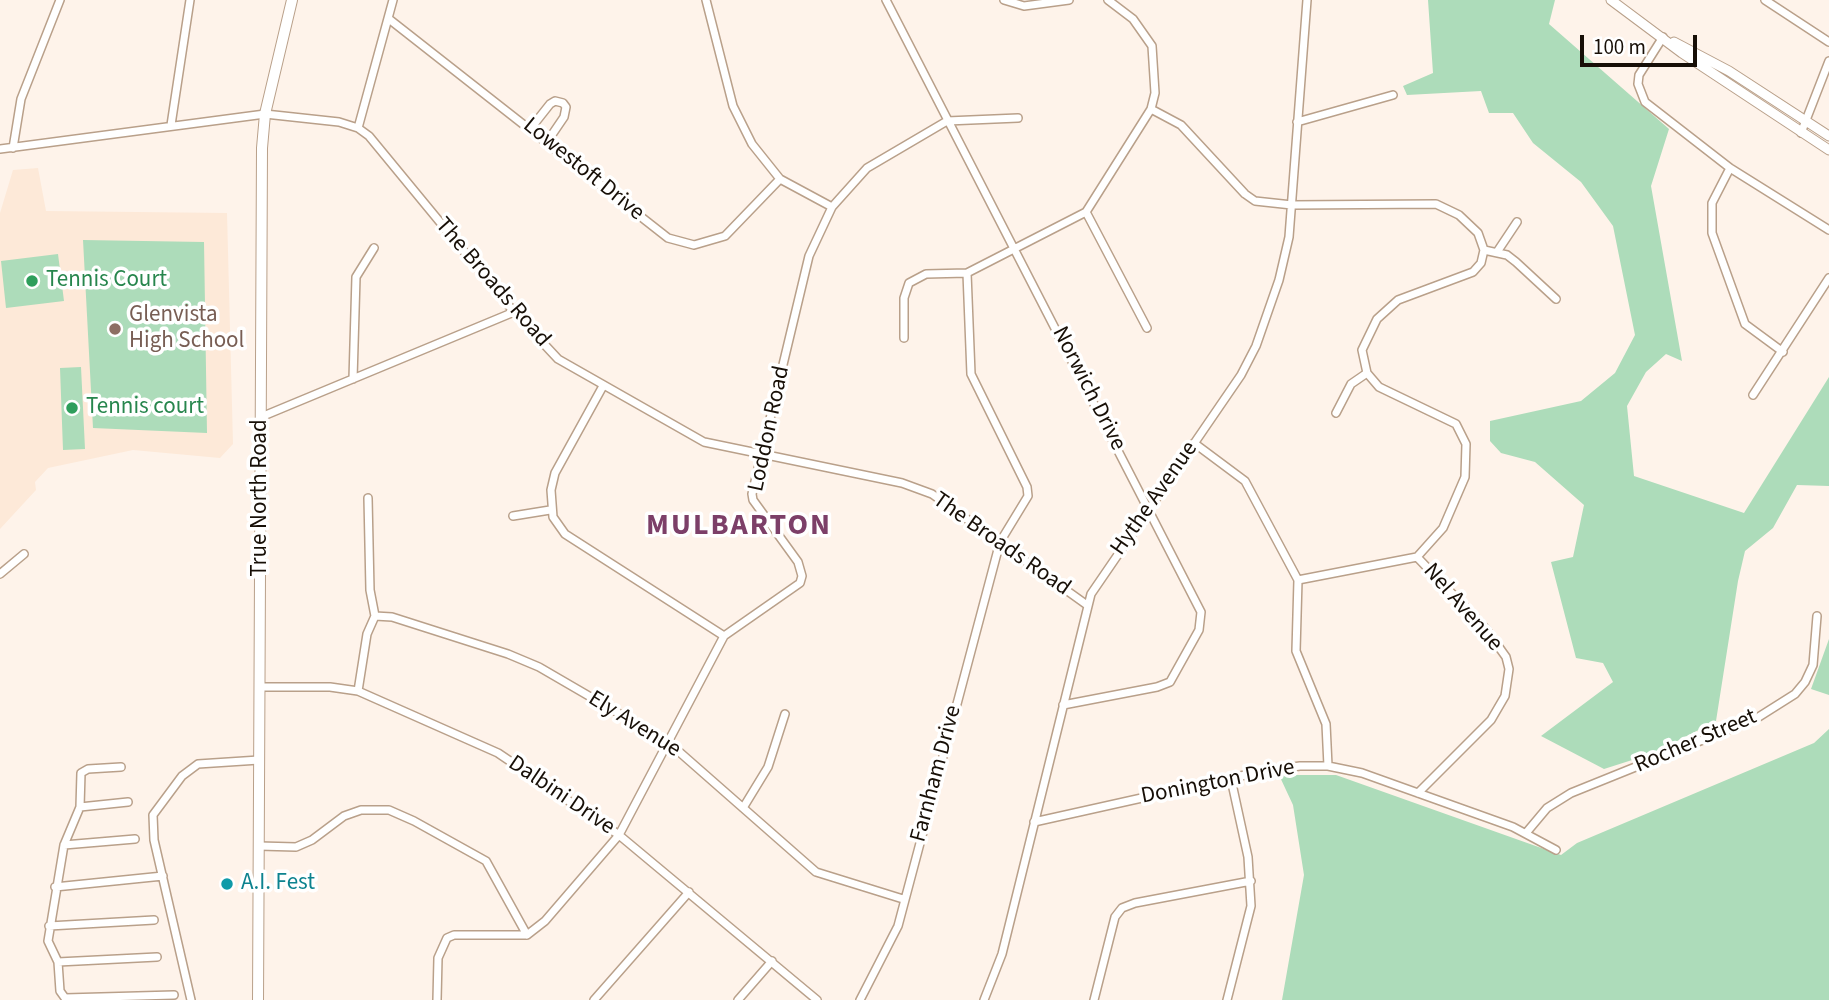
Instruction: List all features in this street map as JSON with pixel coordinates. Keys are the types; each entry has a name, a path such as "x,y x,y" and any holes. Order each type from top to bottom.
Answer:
{"main road":[{"name":"True North Road","path":"258,1000 261,181 265,114 292,0"}],"street":[{"path":"13,148 21,99 60,0"},
{"path":"171,125 190,0"},
{"path":"0,149 265,114 339,122 358,128 393,0"},
{"path":"706,0 736,113 752,144 780,179 832,207"},
{"name":"Norwich Drive","path":"886,0 1199,605 1202,620 1199,631 1177,673 1165,685 1063,705"},
{"path":"1004,0 1024,6 1069,0"},
{"path":"904,338 904,298 909,283 926,274 967,273 1086,212 1151,109 1155,98 1152,46 1133,19 1108,0"},
{"name":"Hythe Avenue","path":"984,1000 998,971 1087,606 1108,566 1241,375 1256,346 1286,257 1307,0"},
{"path":"1611,0 1682,53 1829,150"},
{"path":"1765,0 1829,42"},
{"name":"Lowestoft Drive","path":"389,19 668,238 680,243 694,245 725,236 780,179"},
{"path":"1663,37 1729,71 1829,136"},
{"path":"1663,37 1639,75 1642,97 1730,168 1829,230"},
{"path":"1801,133 1829,61"},
{"path":"1297,122 1393,95"},
{"path":"531,128 550,104 555,101 563,103 566,107 565,117 547,142"},
{"path":"1151,109 1181,125 1245,194 1255,201 1292,205 1436,204 1469,224 1478,233 1484,250 1481,263 1473,272 1398,300 1377,319 1362,350 1367,373 1379,387 1456,424 1466,444 1465,477 1459,496 1438,534 1417,557 1298,580"},
{"name":"Loddon Road","path":"527,935 545,922 619,835 724,636 795,590 802,576 797,562 753,500 760,454 809,256 832,207 867,168 947,121 1018,118"},
{"name":"The Broads Road","path":"358,128 369,136 514,312 558,359 694,438 918,488 932,494 1087,606"},
{"path":"1730,168 1712,203 1713,233 1745,324 1783,352"},
{"path":"1086,212 1147,328"},
{"path":"1497,252 1517,222"},
{"path":"353,379 356,277 374,248"},
{"path":"1484,250 1497,252 1516,261 1556,299"},
{"name":"Farnham Drive","path":"860,1000 888,949 904,899 1000,542 1025,504 1028,491 971,374 967,273"},
{"path":"1753,395 1829,278"},
{"path":"261,417 514,312"},
{"path":"1336,413 1350,384 1367,373"},
{"path":"603,386 559,463 553,479 550,510 565,534 724,636"},
{"path":"1194,443 1245,481 1298,580 1296,651 1326,724 1328,766"},
{"path":"358,691 367,634 375,616 370,590 368,498"},
{"path":"513,516 550,510"},
{"path":"0,573 24,554"},
{"name":"Nel Avenue","path":"1417,557 1486,629 1506,657 1509,669 1504,696 1491,720 1418,793"},
{"name":"Ely Avenue","path":"375,616 393,617 521,659 668,742 816,872 904,899"},
{"name":"Rocher Street","path":"1527,833 1547,808 1571,793 1733,729 1795,694 1805,682 1813,665 1817,616"},
{"name":"Dalbini Drive","path":"260,687 330,687 358,691 489,748 619,835 817,1000"},
{"path":"743,808 768,767 785,714"},
{"path":"191,1000 152,826 153,815 170,790 198,764 259,760"},
{"name":"Donington Drive","path":"1034,822 1283,767 1328,766 1362,773 1527,833 1556,850"},
{"path":"121,767 84,770 80,777 80,807 64,845 48,941 58,962 60,991 65,998 174,995"},
{"path":"1227,1000 1249,923 1251,881 1231,779"},
{"path":"80,807 128,802"},
{"path":"259,846 303,845 344,816 361,810 389,810 486,861 527,935 454,935 447,938 438,958 437,1000"},
{"path":"64,845 135,839"},
{"path":"55,887 163,876"},
{"path":"1094,1000 1115,917 1122,908 1135,903 1251,881"},
{"path":"594,1000 689,892"},
{"path":"49,926 154,920"},
{"path":"58,962 157,957"},
{"path":"738,1000 772,961"}],"shaded area":[{"name":"Glenvista High School","path":"38,168 46,211 227,213 233,444 220,458 133,450 48,468 35,482 36,490 0,529 0,213 13,170"}],"green space":[{"path":"1428,0 1555,0 1549,24 1669,129 1651,186 1682,361 1666,354 1646,372 1627,406 1634,476 1744,513 1829,377 1829,486 1797,485 1773,528 1745,551 1716,721 1654,753 1604,769 1541,736 1613,682 1603,663 1576,658 1551,562 1573,557 1584,505 1535,462 1501,453 1490,441 1490,421 1581,401 1615,373 1635,335 1613,226 1581,182 1533,143 1513,113 1489,113 1481,91 1407,95 1403,86 1433,73"},
{"path":"83,240 204,242 207,433 93,428"},
{"name":"Tennis Court","path":"58,254 64,301 6,308 1,261"},
{"name":"Tennis court","path":"81,367 85,449 63,450 60,368"},
{"path":"1829,639 1829,695 1811,689"},
{"path":"1829,729 1829,1000 1282,1000 1304,875 1293,805 1279,775 1336,775 1561,855 1577,843 1814,743"}],"place":[{"name":"Tennis Court","path":"32,281"},
{"name":"Glenvista High School","path":"115,329"},
{"name":"Tennis court","path":"72,408"},
{"name":"A.I. Fest","path":"227,884"}],"district":[{"name":"MULBARTON","path":"739,527"}]}
